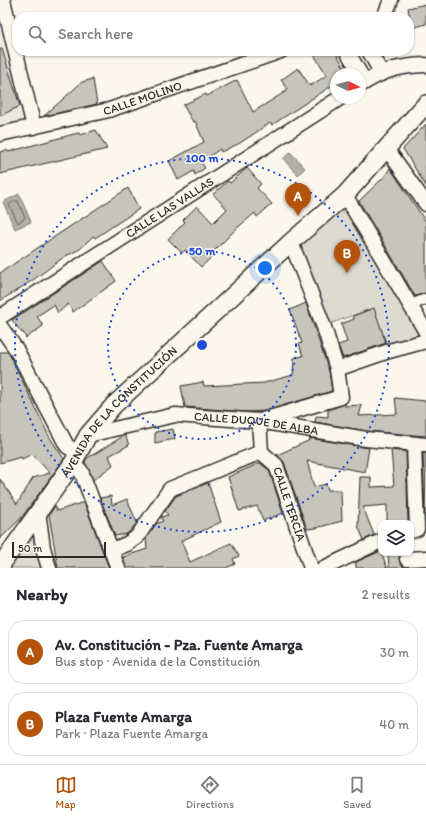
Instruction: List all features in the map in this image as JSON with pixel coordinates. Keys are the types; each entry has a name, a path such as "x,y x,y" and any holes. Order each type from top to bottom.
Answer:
{"street":[{"path":"3,0 12,37"},
{"path":"386,12 391,0"},
{"path":"17,56 34,127"},
{"name":"CALLE MOLINO","path":"0,134 109,110 266,56"},
{"path":"370,56 381,72"},
{"path":"351,57 356,68"},
{"path":"366,81 381,72 408,66 426,65"},
{"name":"CALLE LAS VALLAS","path":"0,316 331,104"},
{"name":"AVENIDA DE LA CONSTITUCIÓN","path":"1,561 75,458 88,434 114,405 291,242 345,195 426,104"},
{"path":"387,149 426,204"},
{"path":"345,195 426,332"},
{"path":"112,550 127,544 137,537 170,489 261,452 259,421 341,397 337,369 324,327 291,242"},
{"path":"411,306 426,299"},
{"path":"0,326 16,349 67,446 75,458 118,568"},
{"path":"337,369 389,351 426,341"},
{"name":"CALLE DUQUE DE ALBA","path":"88,434 175,415 205,416 242,421 259,421 366,439 420,445"},
{"path":"414,530 420,445"},
{"name":"CALLE TERCIA","path":"261,452 276,465 311,568"},
{"path":"38,511 43,548 49,568"},
{"path":"324,568 378,542"},
{"path":"407,560 426,558"}],"shaded area":[{"path":"0,0 12,45 12,56 15,56 34,127 0,134"},
{"path":"345,195 426,341 389,351 373,308 332,323 325,329 291,242"},
{"path":"23,532 42,538 49,568 3,568"}],"water":[{"path":"290,152 305,168 298,175 283,159"},
{"path":"19,194 31,222 15,229 3,202"}],"building":[{"path":"426,4 426,24 414,27 414,12 409,12 408,8"},
{"path":"0,49 2,49 20,106 0,116"},
{"path":"315,56 338,56 345,68 330,68 330,87 272,125 270,123 240,143 221,152 220,149 201,162 205,168 195,175 194,171 178,180 169,161 204,142 195,121 193,122 183,105 206,94 207,96 237,80 253,112 288,90 281,80 298,68 310,86 327,75"},
{"path":"93,79 97,104 44,116 82,82"},
{"path":"426,124 426,186 403,149"},
{"path":"96,130 107,149 0,174 0,152 7,150 8,152 74,134 79,133 80,135"},
{"path":"247,168 261,184 257,188 272,204 257,217 255,213 236,229 213,252 215,254 201,267 185,250 182,253 168,239 185,222 183,220 197,206 213,223 227,209 213,194 228,181 230,183"},
{"path":"390,168 426,222 426,293 415,296 359,201 384,177"},
{"path":"128,188 139,209 95,238 93,236 80,249 64,257 33,280 0,301 0,273"},
{"path":"103,261 116,281 73,312 68,304 58,313 54,305 37,316 43,326 26,338 23,332 22,333 12,320"},
{"path":"306,303 329,371 332,391 265,411 247,412 185,407 181,386 203,382 204,386 264,383 293,375 294,358 303,356 299,344 302,343 290,310"},
{"path":"374,308 386,343 343,358 338,345 347,342 341,324 354,319 353,316"},
{"path":"0,352 9,353 49,436 64,459 22,517 0,539 0,479 17,504 33,478 50,473 32,454 22,459 21,457 0,463"},
{"path":"395,398 426,401 426,436 367,431 315,422 316,416 328,417 328,410 345,404 345,406 362,405 359,416 397,414"},
{"path":"173,429 175,439 155,443 155,432"},
{"path":"125,435 129,445 109,456 113,465 93,480 85,463 86,459"},
{"path":"309,438 369,448 365,472 307,461 314,487 326,484 328,490 341,490 342,521 307,529 284,462 277,455 310,440"},
{"path":"391,450 406,452 408,520 387,520 387,505 363,507 374,535 364,540 358,526 360,477 371,477 371,487 394,486"},
{"path":"423,453 426,453 425,522"},
{"path":"260,463 269,470 283,513 263,521 257,506 239,511 228,477"},
{"path":"208,483 221,522 181,541 190,562 231,543 239,556 233,559 235,564 226,568 126,568 123,557 147,549 146,538 156,524 163,521 161,517 168,515 165,511 176,496"},
{"path":"111,496 112,505 127,499 137,523 127,534 115,536 100,498"},
{"path":"84,502 109,568 58,568 49,515 55,506 57,511"},
{"path":"378,552 378,556 383,556 387,568 356,568 356,562"},
{"path":"388,556 400,556 399,560 404,568 389,568"}],"place":[{"name":"Av. Constitución - Pza. Fuente Amarga","path":"298,216"},
{"name":"Plaza Fuente Amarga","path":"347,273"}]}
